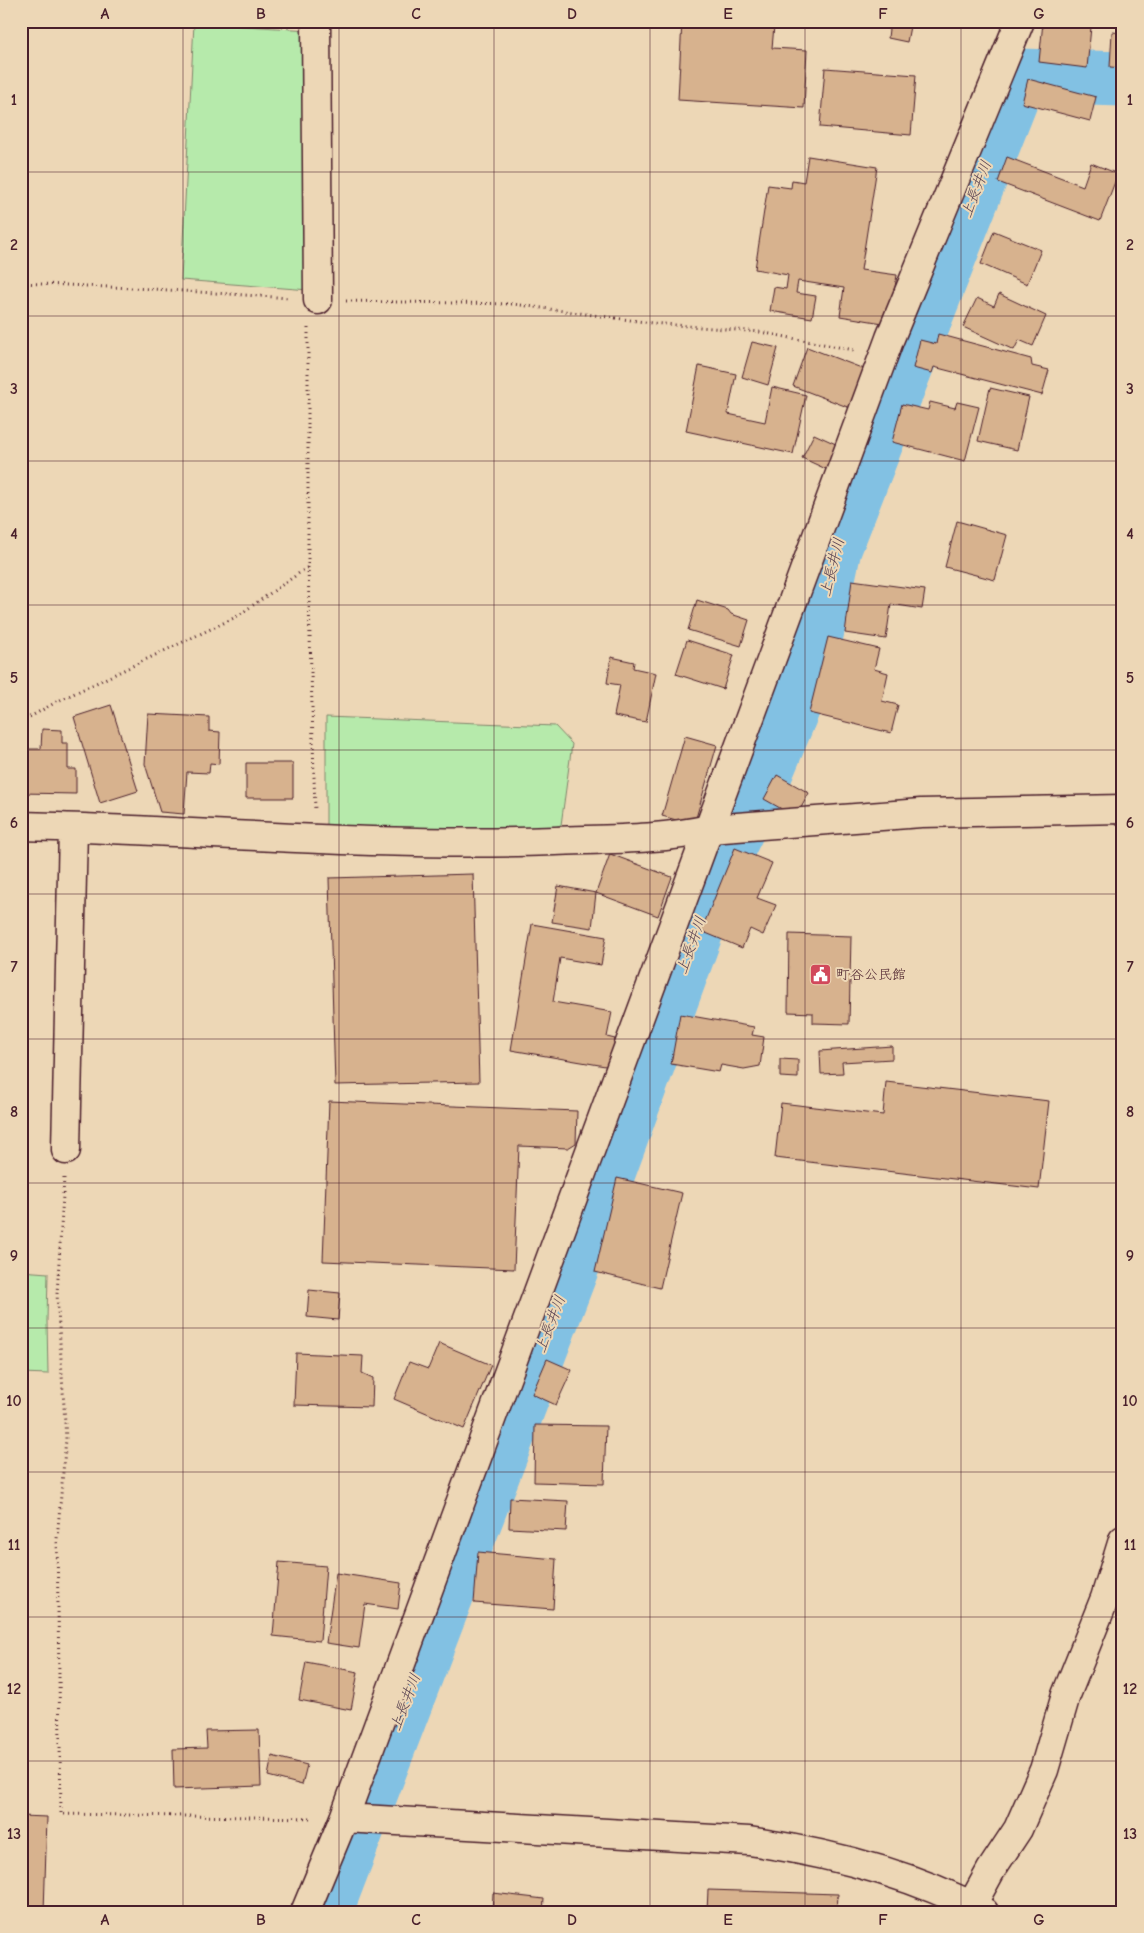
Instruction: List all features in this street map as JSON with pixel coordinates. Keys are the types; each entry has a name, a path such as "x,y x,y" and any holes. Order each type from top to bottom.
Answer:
{"street":[{"path":"313,299 316,21"},
{"path":"305,1912 344,1818 884,355 1020,21"},
{"path":"21,826 316,839 498,843 680,836 710,829 921,813 1123,809"},
{"path":"66,1150 73,828"},
{"path":"344,1818 749,1841 806,1850 862,1864 916,1882 975,1910 991,1870 1018,1829 1044,1770 1066,1695 1105,1598 1123,1540"}],"path":[{"path":"21,283 154,289 370,303 513,304 652,323 760,332 884,355"},
{"path":"313,299 308,567 316,839"},
{"path":"21,722 58,701 236,617 308,567"},
{"path":"66,1150 57,1294 66,1439 57,1539 61,1814 344,1818"}],"green space":[{"path":"194,23 310,30 309,290 181,280"},
{"path":"326,717 555,726 572,744 561,825 537,832 326,828"},
{"path":"21,1271 48,1273 48,1374 21,1373"}],"building":[{"path":"682,21 774,26 772,48 807,50 804,108 678,100"},
{"path":"874,21 911,21 907,42 888,38 889,29 874,26"},
{"path":"1043,22 1091,27 1087,68 1039,62"},
{"path":"1112,32 1123,33 1123,68 1110,67"},
{"path":"825,68 916,75 911,135 820,127"},
{"path":"1028,79 1096,97 1090,121 1022,103"},
{"path":"808,156 877,167 861,270 897,275 889,324 840,316 844,288 798,281 796,293 816,296 812,318 770,311 774,287 786,289 788,275 755,269 768,185 791,188 792,180 804,182"},
{"path":"1007,157 1083,186 1091,163 1118,174 1100,221 998,182"},
{"path":"994,231 1041,250 1027,284 981,264"},
{"path":"999,294 1046,316 1033,346 1019,340 1014,350 963,327 977,298 994,306"},
{"path":"938,334 1031,359 1032,366 1049,370 1042,395 934,367 932,373 913,368 920,340 936,344"},
{"path":"752,342 778,348 768,385 742,377"},
{"path":"807,347 864,369 850,408 793,386"},
{"path":"699,366 736,374 728,414 765,422 772,387 806,395 793,454 686,431"},
{"path":"990,388 1029,397 1017,450 978,441"},
{"path":"930,402 955,408 957,402 979,407 965,461 892,442 902,404 928,410"},
{"path":"814,434 838,445 826,469 802,458"},
{"path":"957,521 1007,535 995,580 945,567"},
{"path":"852,580 925,590 922,609 891,604 886,639 845,633"},
{"path":"697,600 728,610 731,614 749,620 741,646 688,630"},
{"path":"828,637 879,649 874,669 888,673 882,701 898,705 891,733 809,713"},
{"path":"687,640 734,655 723,689 676,674"},
{"path":"611,657 634,662 633,668 656,673 646,722 614,716 620,685 607,683"},
{"path":"111,705 138,791 100,803 74,717"},
{"path":"148,714 209,717 209,731 220,732 219,764 210,763 209,773 187,772 184,814 160,812 145,764"},
{"path":"42,729 62,730 62,743 68,743 68,769 76,769 76,794 21,793 21,749 41,749"},
{"path":"685,736 717,745 694,825 662,816"},
{"path":"246,763 293,763 293,798 246,798"},
{"path":"777,775 809,793 796,817 764,799"},
{"path":"735,848 772,863 757,898 776,905 763,935 750,929 742,948 701,931"},
{"path":"610,854 672,877 658,916 596,893"},
{"path":"473,874 479,1082 335,1085 329,878"},
{"path":"558,886 596,893 592,928 552,922"},
{"path":"532,924 606,937 601,965 560,958 553,1002 612,1012 607,1037 615,1039 611,1067 511,1050"},
{"name":"町谷公民館","path":"789,934 851,936 849,1024 813,1023 813,1013 788,1012"},
{"path":"680,1014 754,1027 752,1035 764,1037 760,1066 744,1069 721,1065 719,1072 671,1064"},
{"path":"892,1046 892,1059 842,1062 843,1073 821,1074 820,1051"},
{"path":"780,1059 798,1060 798,1078 780,1077"},
{"path":"886,1082 1049,1101 1039,1189 775,1158 781,1103 883,1115"},
{"path":"329,1101 577,1111 576,1143 568,1148 519,1146 514,1269 323,1261"},
{"path":"617,1178 682,1193 660,1288 595,1272"},
{"path":"309,1290 340,1293 338,1320 307,1317"},
{"path":"439,1343 491,1365 464,1429 394,1399 409,1362 428,1369"},
{"path":"296,1353 363,1356 362,1373 373,1378 372,1407 294,1405"},
{"path":"547,1359 572,1370 556,1405 532,1394"},
{"path":"535,1425 606,1426 604,1484 534,1482"},
{"path":"510,1498 568,1501 566,1531 509,1528"},
{"path":"478,1552 556,1559 553,1609 474,1603"},
{"path":"279,1562 326,1566 320,1641 273,1636"},
{"path":"336,1573 401,1583 398,1609 365,1604 359,1648 326,1643"},
{"path":"306,1662 358,1672 351,1710 299,1700"},
{"path":"259,1730 261,1786 174,1789 173,1749 207,1748 206,1731"},
{"path":"272,1756 307,1765 302,1785 268,1776"},
{"path":"21,1816 47,1817 44,1912 21,1912"},
{"path":"708,1890 838,1894 837,1912 707,1912"},
{"path":"493,1893 544,1899 543,1912 492,1912"}],"waterway":[{"name":"上長井川","path":"325,1912 610,1167 723,857 765,774 809,668 834,549 1020,76 1123,79"}],"place":[{"name":"町谷公民館","path":"820,974"}]}
